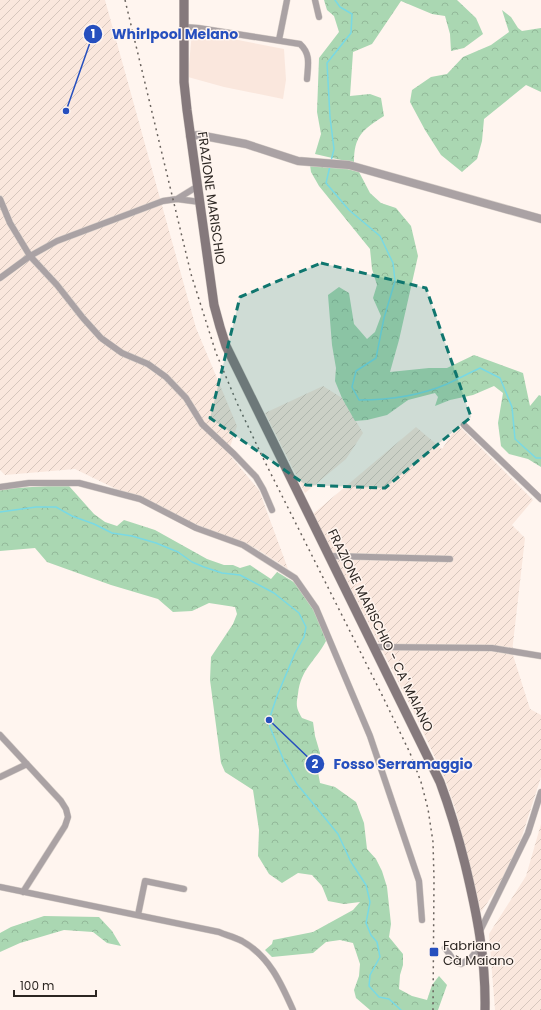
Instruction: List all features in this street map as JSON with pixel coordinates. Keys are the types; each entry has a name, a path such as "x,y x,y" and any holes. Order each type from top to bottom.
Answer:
{"main road":[{"name":"FRAZIONE MARISCHIO","path":"184,0 184,82 190,136 214,305 226,346 250,393"},
{"name":"FRAZIONE MARISCHIO - CA' MAIANO","path":"250,393 425,748 443,788 452,813 470,886 479,933"},
{"path":"479,933 486,987 485,1010"}],"street":[{"path":"279,40 287,0"},
{"path":"315,0 319,17"},
{"path":"184,27 300,44 308,54 307,79"},
{"path":"190,136 199,135 246,144 298,161 342,164 541,219"},
{"path":"177,199 198,186"},
{"path":"0,199 10,223 30,256 57,285 82,318 101,338 122,353 148,364 166,377 186,398 202,424 256,477 272,510"},
{"path":"0,278 30,256 57,241 163,201 177,199 200,202"},
{"path":"464,425 541,499"},
{"path":"0,487 29,483 79,483 140,499 196,528 243,545 295,578 316,608 370,736 419,881 422,920"},
{"path":"330,556 450,559"},
{"path":"375,647 492,648 541,656"},
{"path":"0,735 61,801 66,809 68,817 61,834 23,892"},
{"path":"0,777 27,764"},
{"path":"479,933 528,833 541,792"},
{"path":"138,915 145,881 184,889"},
{"path":"0,887 219,932 242,942 266,960 278,978 293,1010"},
{"path":"445,948 457,964 462,964 471,958 481,944"}],"highlighted area":[{"path":"321,263 426,288 471,417 385,488 306,485 210,418 240,297"}],"shaded area":[{"path":"0,0 105,0 196,328 237,426 228,453 259,490 288,569 257,549 151,506 75,469 5,475 0,470"},
{"path":"192,31 284,49 286,80 283,99 224,87 188,77"},
{"path":"323,386 342,398 363,433 346,459 305,493 265,413"},
{"path":"458,425 533,500 512,525 525,538 512,652 530,709 541,715 541,777 522,836 498,887 481,912 456,811 445,779 418,721 313,514 416,427 442,449"},
{"path":"541,824 541,1010 495,1010 489,934 526,876"}],"green space":[{"path":"324,0 457,0 476,18 483,34 464,48 451,51 450,34 445,16 432,14 401,1 372,44 353,52 350,96 370,94 381,98 384,116 370,125 361,135 354,154 354,163 315,154 321,134 317,112 319,58 339,32 334,16 327,10"},
{"path":"502,10 511,17 518,28 522,31 541,28 541,92 526,85 484,119 482,141 477,159 462,172 441,155 425,130 410,102 412,90 431,77 447,74 463,57 491,45 509,32"},
{"path":"310,165 344,168 359,172 370,193 381,203 396,208 411,226 418,256 399,340 390,372 429,368 447,368 474,355 523,373 530,406 539,395 541,396 541,467 528,459 509,454 501,446 498,423 503,393 494,386 473,395 450,400 435,406 438,397 435,393 408,400 387,415 367,420 355,421 342,398 335,381 336,368 332,345 328,295 339,287 349,293 354,324 367,339 375,332 381,316 373,298 377,285 372,269 370,249 319,186 311,172"},
{"path":"69,486 94,514 105,522 117,526 124,520 155,530 207,559 224,565 233,565 240,568 250,565 271,579 277,572 296,584 306,596 319,618 326,641 305,671 300,685 297,704 302,718 313,722 320,753 318,772 320,783 335,787 356,802 364,823 367,849 376,859 387,887 391,924 389,937 403,954 403,965 400,975 399,989 412,996 427,1000 432,985 439,976 447,985 438,1010 370,1010 356,998 354,990 359,976 360,964 353,943 340,940 326,942 313,953 272,957 265,950 272,944 273,940 313,932 353,910 360,902 344,904 328,901 322,886 312,875 298,873 282,883 269,874 258,856 259,830 253,790 225,772 221,763 210,680 211,657 233,624 237,614 235,607 209,603 192,611 173,612 158,599 111,585 47,562 35,548 0,551 0,489"},
{"path":"44,916 99,917 112,931 121,946 107,943 93,932 64,930 20,943 0,952 0,933 11,927"}],"waterway":[{"path":"331,161 334,149 330,117 327,63 351,33 352,14 340,7 335,0"},
{"path":"330,166 326,183 349,210 380,236 393,263 395,281 384,318 376,358 356,371 352,387 359,400 393,398 426,392 447,384 480,368 500,378 512,407 515,439 536,458 541,458"},
{"path":"0,512 36,507 56,507 72,516 94,524 112,533 132,536 156,543 178,552 192,562 204,567 222,573 240,575 274,593 299,613 306,627 304,637 295,653 277,696 269,720 270,727 284,761 297,784 338,834 351,862 366,885 370,902 366,923 371,935 377,942 380,957 370,975 369,986 379,997 389,999 401,1010"}],"railway":[{"path":"125,0 191,274 216,353 237,403 262,456 383,697 410,753 421,782 428,809 433,842 433,1010"}],"place":[{"name":"Whirlpool Melano","path":"66,111"},
{"name":"Fosso Serramaggio","path":"269,720"},
{"name":"Fabriano Cà Maiano","path":"434,952"}]}
